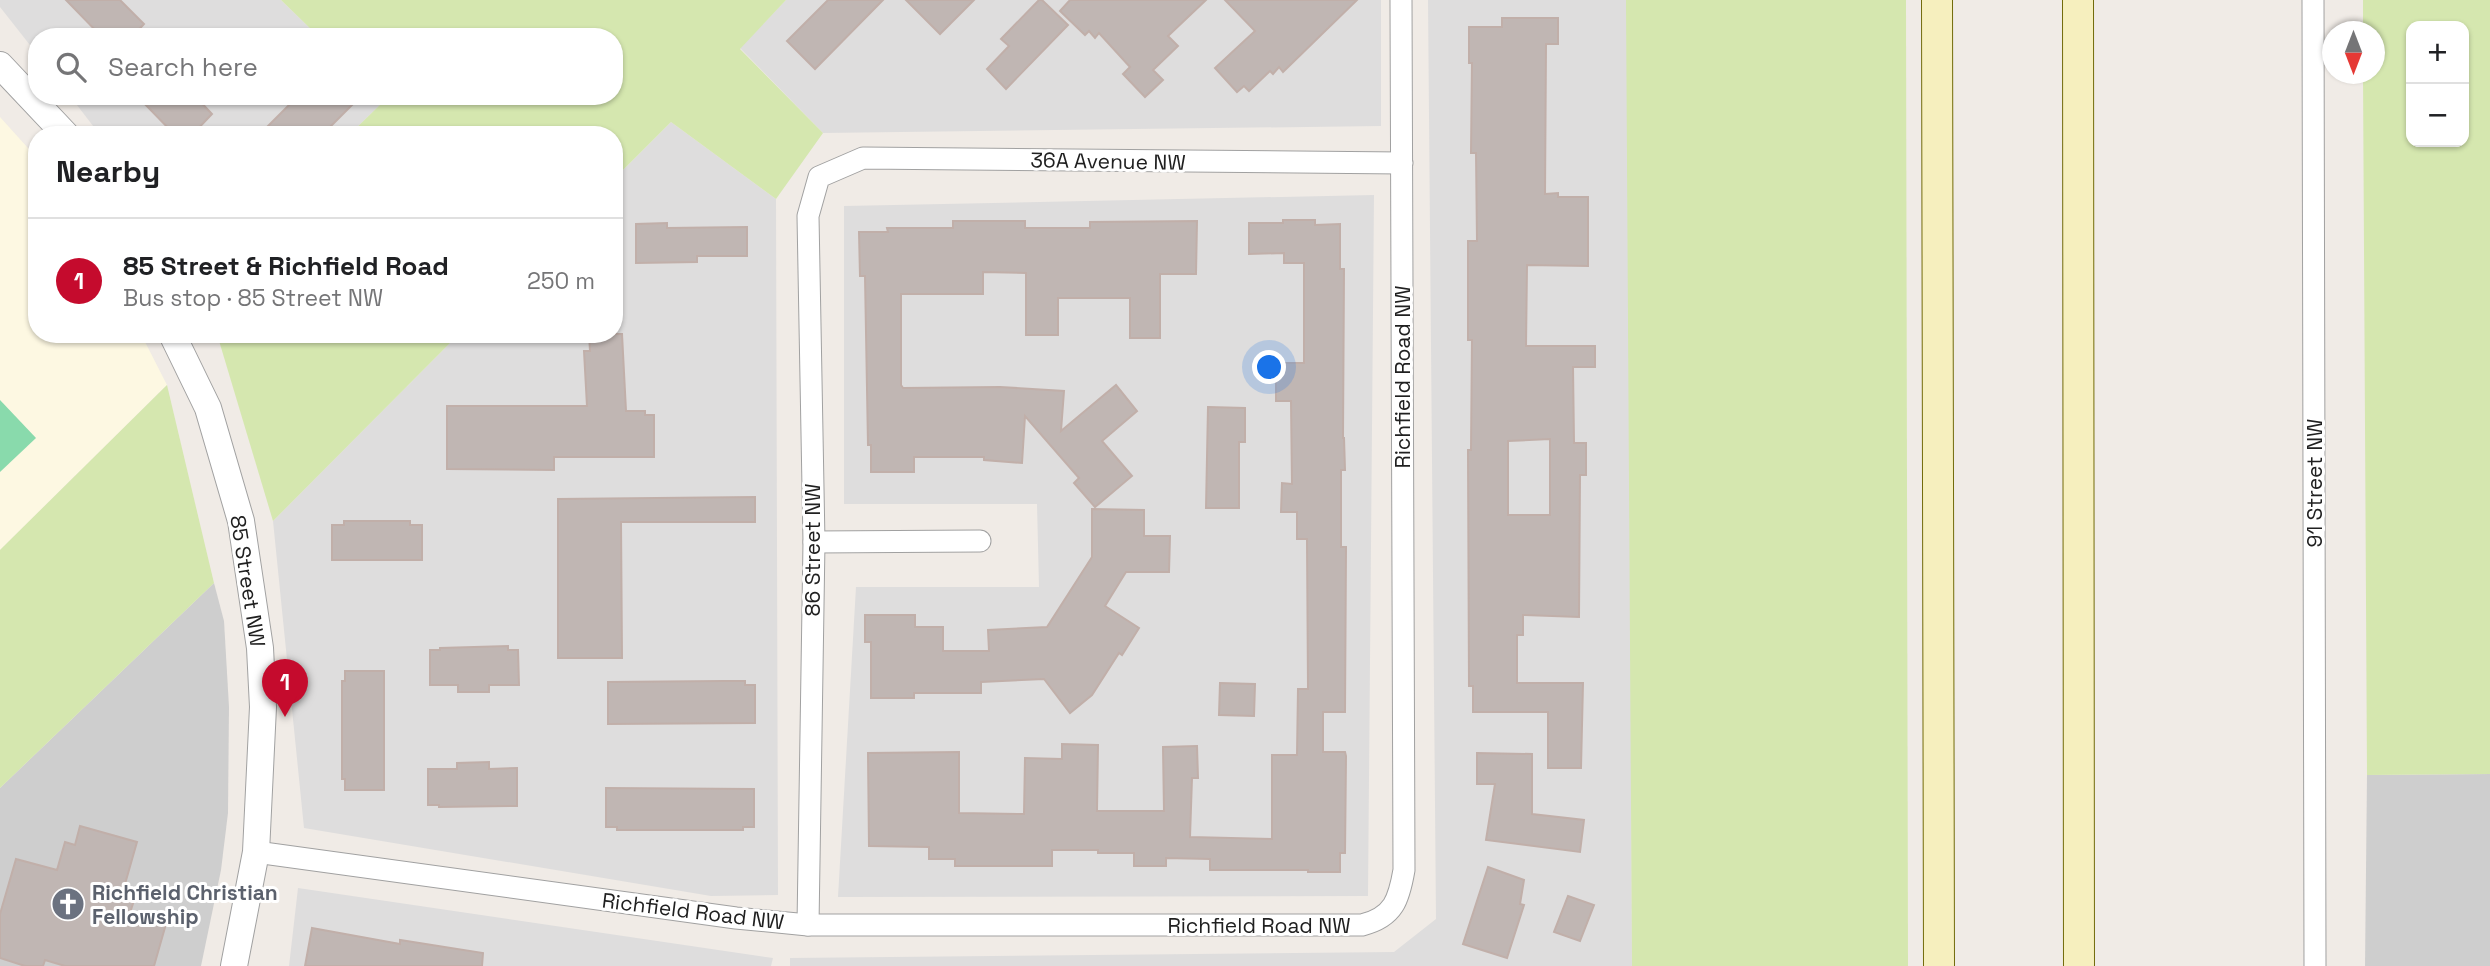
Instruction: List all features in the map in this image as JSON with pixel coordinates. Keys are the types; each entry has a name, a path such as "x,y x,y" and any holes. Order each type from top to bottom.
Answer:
{"main road":[{"path":"1937,0 1939,966"},
{"path":"2078,0 2079,966"}],"street":[{"name":"Richfield Road NW","path":"257,852 736,919 808,925 1362,925 1379,921 1391,910 1400,893 1404,870 1401,0"},
{"name":"91 Street NW","path":"2313,0 2315,966"},
{"path":"0,65 28,95"},
{"path":"38,105 58,126"},
{"name":"36A Avenue NW","path":"819,177 863,158 1402,163"},
{"name":"86 Street NW","path":"808,925 814,542 808,216 819,177"},
{"name":"85 Street NW","path":"176,343 208,408 241,521 260,648 263,708 257,852 234,966"},
{"path":"814,542 980,541"}],"shaded area":[{"path":"0,0 281,0 310,28 28,28 28,43 0,7"},
{"path":"786,0 1381,0 1381,126 823,133 740,48"},
{"path":"1428,0 1629,0 1632,966 790,966 790,958 1394,952 1436,919"},
{"path":"77,105 380,105 358,126 93,126"},
{"path":"0,117 28,148 28,343 146,343 167,385 0,550"},
{"path":"671,122 776,199 778,895 711,896 304,828 273,521 450,343 623,343 623,170"},
{"path":"1374,195 1368,896 838,897 856,587 1039,587 1037,504 844,504 844,206"},
{"path":"214,583 224,621 229,707 228,813 221,870 201,966 0,966 0,788"},
{"path":"2490,774 2490,966 2365,966 2367,775"},
{"path":"298,888 773,958 771,966 289,966"}],"green space":[{"path":"281,0 786,0 740,49 823,133 776,199 671,122 623,170 623,126 358,126 380,105 623,105 623,28 310,28"},
{"path":"1626,0 1906,0 1908,966 1632,966"},
{"path":"2363,0 2490,0 2490,774 2367,775 2363,84 2385,84 2385,21 2363,21"},
{"path":"220,343 450,343 273,521"},
{"path":"167,385 214,583 0,788 0,550"},
{"path":"0,400 36,438 0,472"}],"building":[{"path":"66,0 120,0 144,24 140,28 93,28"},
{"path":"828,0 883,0 815,69 787,41"},
{"path":"906,0 974,0 940,34"},
{"path":"1039,0 1068,25 1006,89 987,69 1009,46 1001,39"},
{"path":"1070,0 1206,0 1168,36 1178,46 1153,70 1163,80 1145,97 1123,74 1130,67 1099,33 1095,38 1089,31 1085,35 1060,11"},
{"path":"1225,0 1357,0 1283,72 1279,67 1273,74 1270,71 1249,91 1244,86 1237,92 1215,68 1255,31"},
{"path":"1502,18 1558,18 1558,44 1546,44 1545,194 1588,197 1588,266 1527,265 1526,346 1595,346 1595,367 1573,367 1574,443 1586,443 1586,475 1580,475 1579,617 1523,615 1523,635 1517,635 1517,683 1583,683 1581,768 1548,768 1548,712 1473,712 1473,686 1469,686 1468,450 1471,450 1472,340 1468,340 1468,241 1477,241 1476,153 1471,153 1472,63 1469,63 1469,27 1502,27","holes":["1550,439 1550,515 1508,515 1508,441"]},
{"path":"146,105 204,105 212,114 201,126 166,126"},
{"path":"289,105 352,105 331,126 268,126"},
{"path":"1283,220 1315,220 1315,225 1340,224 1340,269 1344,269 1345,470 1341,470 1341,547 1346,547 1345,712 1323,712 1323,752 1345,752 1346,756 1345,853 1340,853 1340,872 1210,870 1210,859 1166,858 1166,866 1134,866 1134,853 1098,853 1098,850 1052,850 1052,866 955,866 955,859 929,859 929,847 869,846 868,753 959,752 959,813 1024,814 1025,758 1062,759 1062,744 1098,745 1097,811 1164,811 1163,747 1197,746 1198,778 1192,778 1190,837 1272,839 1272,755 1297,755 1298,689 1308,689 1307,539 1297,539 1297,512 1281,512 1282,483 1292,484 1291,401 1276,401 1276,363 1304,363 1304,263 1284,263 1284,253 1249,254 1249,223 1283,223"},
{"path":"953,221 1025,221 1025,228 1090,228 1090,222 1197,221 1196,274 1160,274 1160,338 1130,338 1130,298 1058,298 1058,335 1026,335 1026,273 983,272 983,294 901,294 903,388 1000,387 1064,391 1061,431 1116,385 1137,411 1102,441 1132,476 1095,507 1074,483 1079,478 1025,416 1022,463 984,460 984,457 914,457 914,472 871,472 871,445 868,445 865,276 860,276 859,232 888,232 887,228 953,228"},
{"path":"667,223 667,228 747,227 747,256 697,256 697,262 636,263 636,224"},
{"path":"590,343 622,343 626,411 645,411 645,415 654,415 654,457 554,457 554,470 447,469 447,406 587,406 584,351 590,351"},
{"path":"1208,407 1245,408 1245,442 1239,442 1239,508 1206,508"},
{"path":"755,497 755,522 621,522 622,658 558,658 558,499"},
{"path":"1092,509 1144,510 1144,536 1170,536 1169,572 1126,572 1105,606 1139,628 1092,695 1070,713 1044,679 981,682 981,693 914,693 914,698 871,698 871,642 865,642 865,615 915,615 915,627 943,627 943,651 989,651 988,630 1047,627 1092,557"},
{"path":"344,521 410,521 410,525 422,525 422,560 332,560 332,525 344,525"},
{"path":"508,646 508,650 518,650 519,685 489,685 489,692 458,692 458,685 430,685 430,650"},
{"path":"345,671 384,671 384,790 345,790 345,779 342,779 342,681 345,681"},
{"path":"745,681 745,685 755,685 755,723 608,724 608,682"},
{"path":"1220,683 1255,684 1254,716 1219,715"},
{"path":"1477,753 1532,754 1532,814 1584,820 1580,852 1486,840 1495,784 1477,784"},
{"path":"489,762 489,769 517,768 517,806 428,805 428,769 457,769 457,763"},
{"path":"606,788 754,789 754,827 743,827 743,830 617,830 617,827 606,827"},
{"name":"Richfield Christian Fellowship","path":"80,826 137,842 123,891 136,894 130,913 166,924 154,966 65,966 45,960 43,966 25,966 0,958 0,914 16,859 57,870 65,842 75,845"},
{"path":"1488,867 1524,880 1520,904 1524,905 1507,958 1463,944"},
{"path":"1568,896 1594,905 1580,941 1554,932"},
{"path":"312,928 400,944 400,940 483,953 482,966 305,966"}],"place":[{"name":"85 Street & Richfield Road","path":"285,717"},
{"name":"Richfield Christian Fellowship","path":"68,904"}]}
